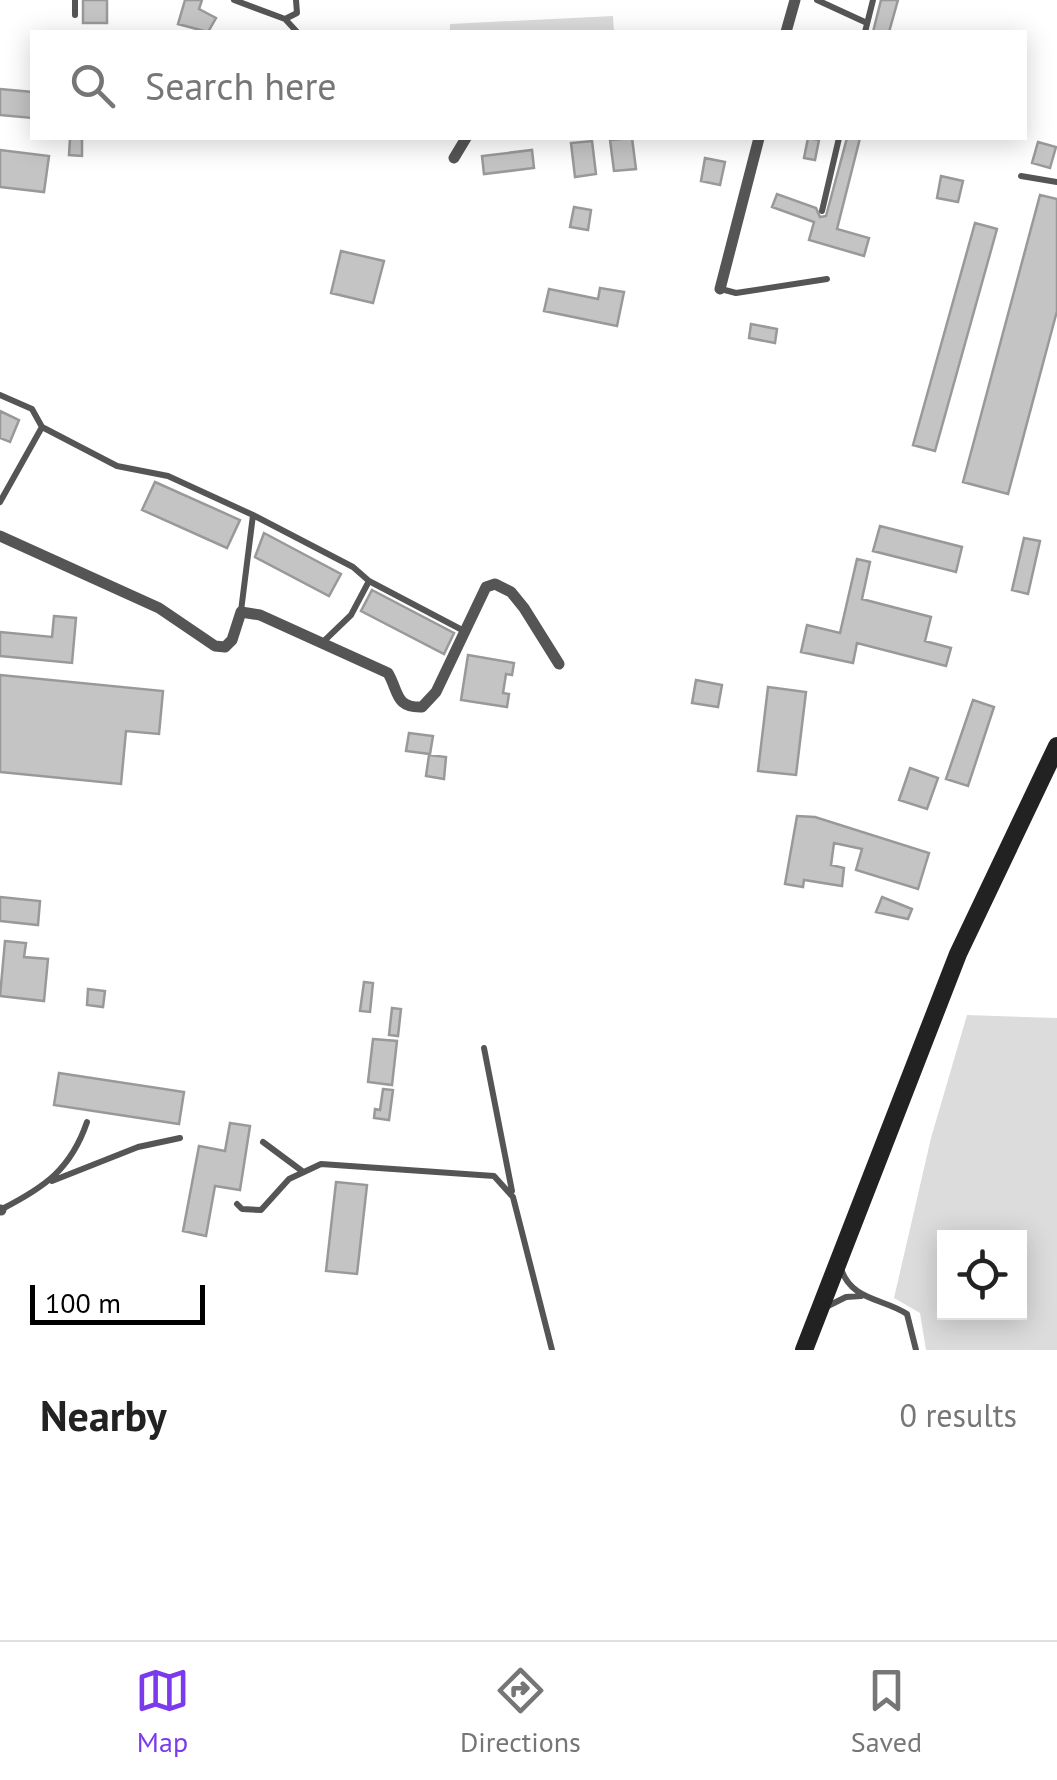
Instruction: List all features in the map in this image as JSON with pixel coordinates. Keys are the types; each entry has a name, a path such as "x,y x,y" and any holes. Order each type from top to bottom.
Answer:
{"street":[{"path":"787,30 795,0"},
{"path":"454,158 465,140"},
{"path":"720,289 758,140"},
{"path":"0,536 159,608 216,646 225,647 232,640 241,612 260,615 388,673 402,704 422,706 436,692 486,587 502,586 524,608 559,664"},
{"path":"804,1350 958,954 1057,746"}],"lane":[{"path":"75,0 75,15"},
{"path":"234,0 285,19 294,30"},
{"path":"285,19 297,14 296,0"},
{"path":"817,0 867,23"},
{"path":"865,30 873,0"},
{"path":"822,211 839,140"},
{"path":"1022,176 1057,182"},
{"path":"720,289 736,293 827,279"},
{"path":"0,395 32,409 42,427 117,466 168,476 254,515 467,632"},
{"path":"0,502 42,427"},
{"path":"241,612 254,515"},
{"path":"322,643 351,615 369,581"},
{"path":"484,1048 513,1197 552,1350"},
{"path":"52,1181 66,1168 87,1122"},
{"path":"1,1210 52,1181 138,1147 180,1138"},
{"path":"263,1142 302,1171"},
{"path":"237,1204 242,1210 260,1210 302,1171 337,1163 480,1172 505,1183 513,1197"},
{"path":"840,1258 842,1274 863,1296"},
{"path":"818,1314 846,1296 863,1296 907,1314 916,1350"}],"shaded area":[{"path":"613,16 614,30 450,30 450,24"},
{"path":"967,1015 1057,1018 1057,1350 926,1350 920,1313 894,1298 931,1138"}],"building":[{"path":"83,0 107,0 107,23 83,23"},
{"path":"185,0 202,0 199,9 216,18 209,30 178,24"},
{"path":"881,0 898,0 890,30 874,30"},
{"path":"0,89 30,92 30,118 0,115"},
{"path":"70,140 82,140 82,156 69,155"},
{"path":"610,140 632,140 636,169 614,171"},
{"path":"808,140 819,140 815,160 804,158"},
{"path":"846,140 859,140 837,229 869,238 864,256 809,240 814,222 772,207 777,194 816,208 820,217 826,216"},
{"path":"592,141 596,174 575,177 571,143"},
{"path":"1038,142 1056,147 1050,168 1032,163"},
{"path":"0,150 49,156 44,192 0,187"},
{"path":"532,150 534,168 484,174 482,156"},
{"path":"705,158 725,162 720,185 701,181"},
{"path":"941,176 963,181 958,202 937,198"},
{"path":"1040,195 1057,199 1057,311 1008,494 963,482"},
{"path":"574,207 591,210 588,230 570,227"},
{"path":"975,223 997,229 935,451 913,445"},
{"path":"341,251 384,261 373,303 331,293"},
{"path":"600,288 624,292 617,326 544,311 549,289 598,299"},
{"path":"751,324 777,329 775,343 749,338"},
{"path":"0,411 19,420 10,442 0,438"},
{"path":"155,482 240,520 227,548 142,510"},
{"path":"880,526 962,547 956,572 873,551"},
{"path":"264,533 341,574 329,596 255,557"},
{"path":"1024,538 1040,541 1028,594 1012,590"},
{"path":"857,559 870,562 862,599 931,617 925,641 951,648 946,666 857,643 853,663 801,652 807,625 840,633"},
{"path":"372,590 454,633 444,654 361,611"},
{"path":"54,616 76,618 72,663 0,656 0,632 52,637"},
{"path":"468,655 514,663 512,675 506,674 503,693 509,694 507,707 461,700"},
{"path":"0,675 163,691 159,734 126,731 121,784 0,772"},
{"path":"696,680 722,685 718,707 692,703"},
{"path":"768,687 806,692 796,775 758,771"},
{"path":"973,700 994,707 968,786 946,779"},
{"path":"409,733 433,736 430,754 406,751"},
{"path":"429,755 446,757 444,779 426,776"},
{"path":"910,768 938,778 927,809 899,800"},
{"path":"797,816 815,817 929,853 918,889 856,870 862,849 834,843 831,865 844,868 842,886 804,880 803,887 785,884"},
{"path":"0,897 40,901 38,925 0,921"},
{"path":"882,897 912,909 908,919 876,912"},
{"path":"5,941 26,943 24,957 48,959 44,1001 0,996"},
{"path":"364,982 373,983 370,1012 360,1011"},
{"path":"88,989 105,991 103,1007 87,1005"},
{"path":"392,1008 401,1009 398,1036 389,1035"},
{"path":"373,1039 397,1041 392,1085 368,1082"},
{"path":"59,1073 184,1092 179,1124 54,1105"},
{"path":"383,1089 393,1090 389,1120 374,1118 375,1109 380,1110"},
{"path":"230,1123 250,1126 240,1190 215,1186 206,1236 183,1231 199,1146 225,1151"},
{"path":"336,1182 367,1185 357,1274 326,1271"}]}
